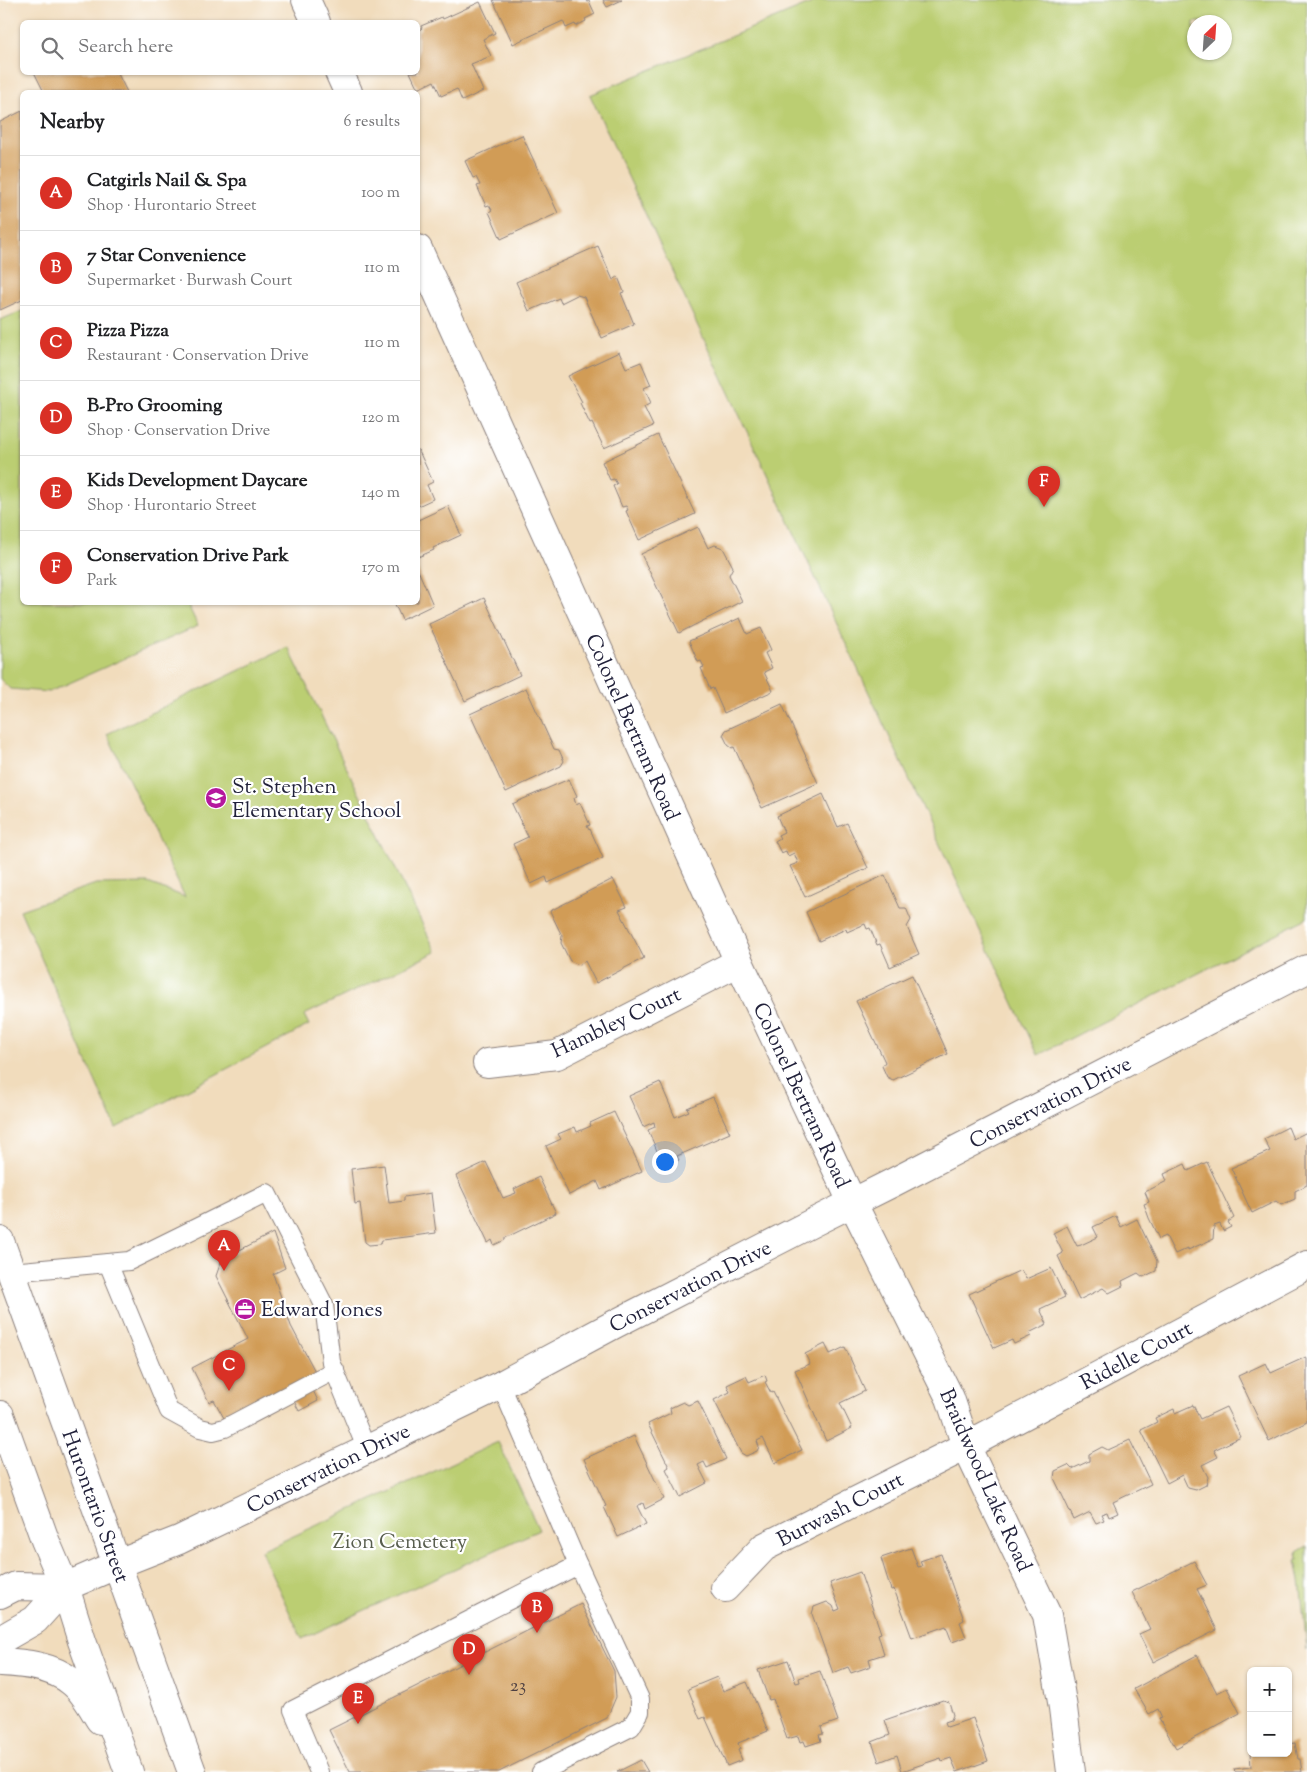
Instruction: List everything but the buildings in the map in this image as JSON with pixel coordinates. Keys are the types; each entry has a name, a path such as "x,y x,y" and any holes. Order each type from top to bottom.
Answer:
{"street":[{"path":"340,75 347,90"},
{"name":"Colonel Bertram Road","path":"420,253 739,962 853,1204"},
{"name":"Hambley Court","path":"488,1063 557,1054 739,962"},
{"name":"Conservation Drive","path":"65,1587 179,1540 501,1385 1307,968"},
{"name":"Braidwood Lake Road","path":"853,1204 950,1398 966,1446 1047,1615 1071,1772"},
{"name":"Hurontario Street","path":"0,1241 192,1772"},
{"name":"Ridelle Court","path":"966,1446 1307,1265"},
{"path":"0,1415 45,1540 65,1587 82,1641 129,1772"},
{"name":"Burwash Court","path":"725,1588 764,1547 966,1446"},
{"path":"0,1594 16,1586 65,1587"},
{"path":"0,1640 35,1620 65,1587"},
{"path":"0,1662 30,1664 50,1670 72,1681 88,1700 124,1772"}],"lane":[{"path":"11,1272 129,1261 267,1194 324,1305 331,1362 336,1370 367,1450"},
{"path":"108,1263 169,1411 200,1428 213,1431 225,1428 336,1370"},
{"path":"501,1385 578,1565 640,1699 640,1712 632,1727 541,1772"},
{"path":"319,1772 293,1710 578,1565"}],"green space":[{"path":"819,0 1307,0 1307,918 1038,1055 590,95"},
{"path":"20,312 20,605 188,605 198,626 49,692 10,689 0,679 0,320"},
{"path":"288,647 436,952 304,1015 309,1025 116,1128 20,910 96,884 148,883 185,897 107,734"},
{"name":"Zion Cemetery","path":"498,1442 539,1530 302,1639 261,1551"},
{"path":"1307,1546 1307,1650 1300,1580 1296,1561 1298,1560 1297,1552"}],"place":[{"name":"Conservation Drive Park","path":"1044,507"},
{"name":"St. Stephen Elementary School","path":"216,798"},
{"name":"Catgirls Nail & Spa","path":"224,1271"},
{"name":"Edward Jones","path":"245,1309"},
{"name":"Pizza Pizza","path":"229,1391"},
{"name":"7 Star Convenience","path":"537,1633"},
{"name":"B-Pro Grooming","path":"469,1675"},
{"name":"Kids Development Daycare","path":"358,1724"}]}
